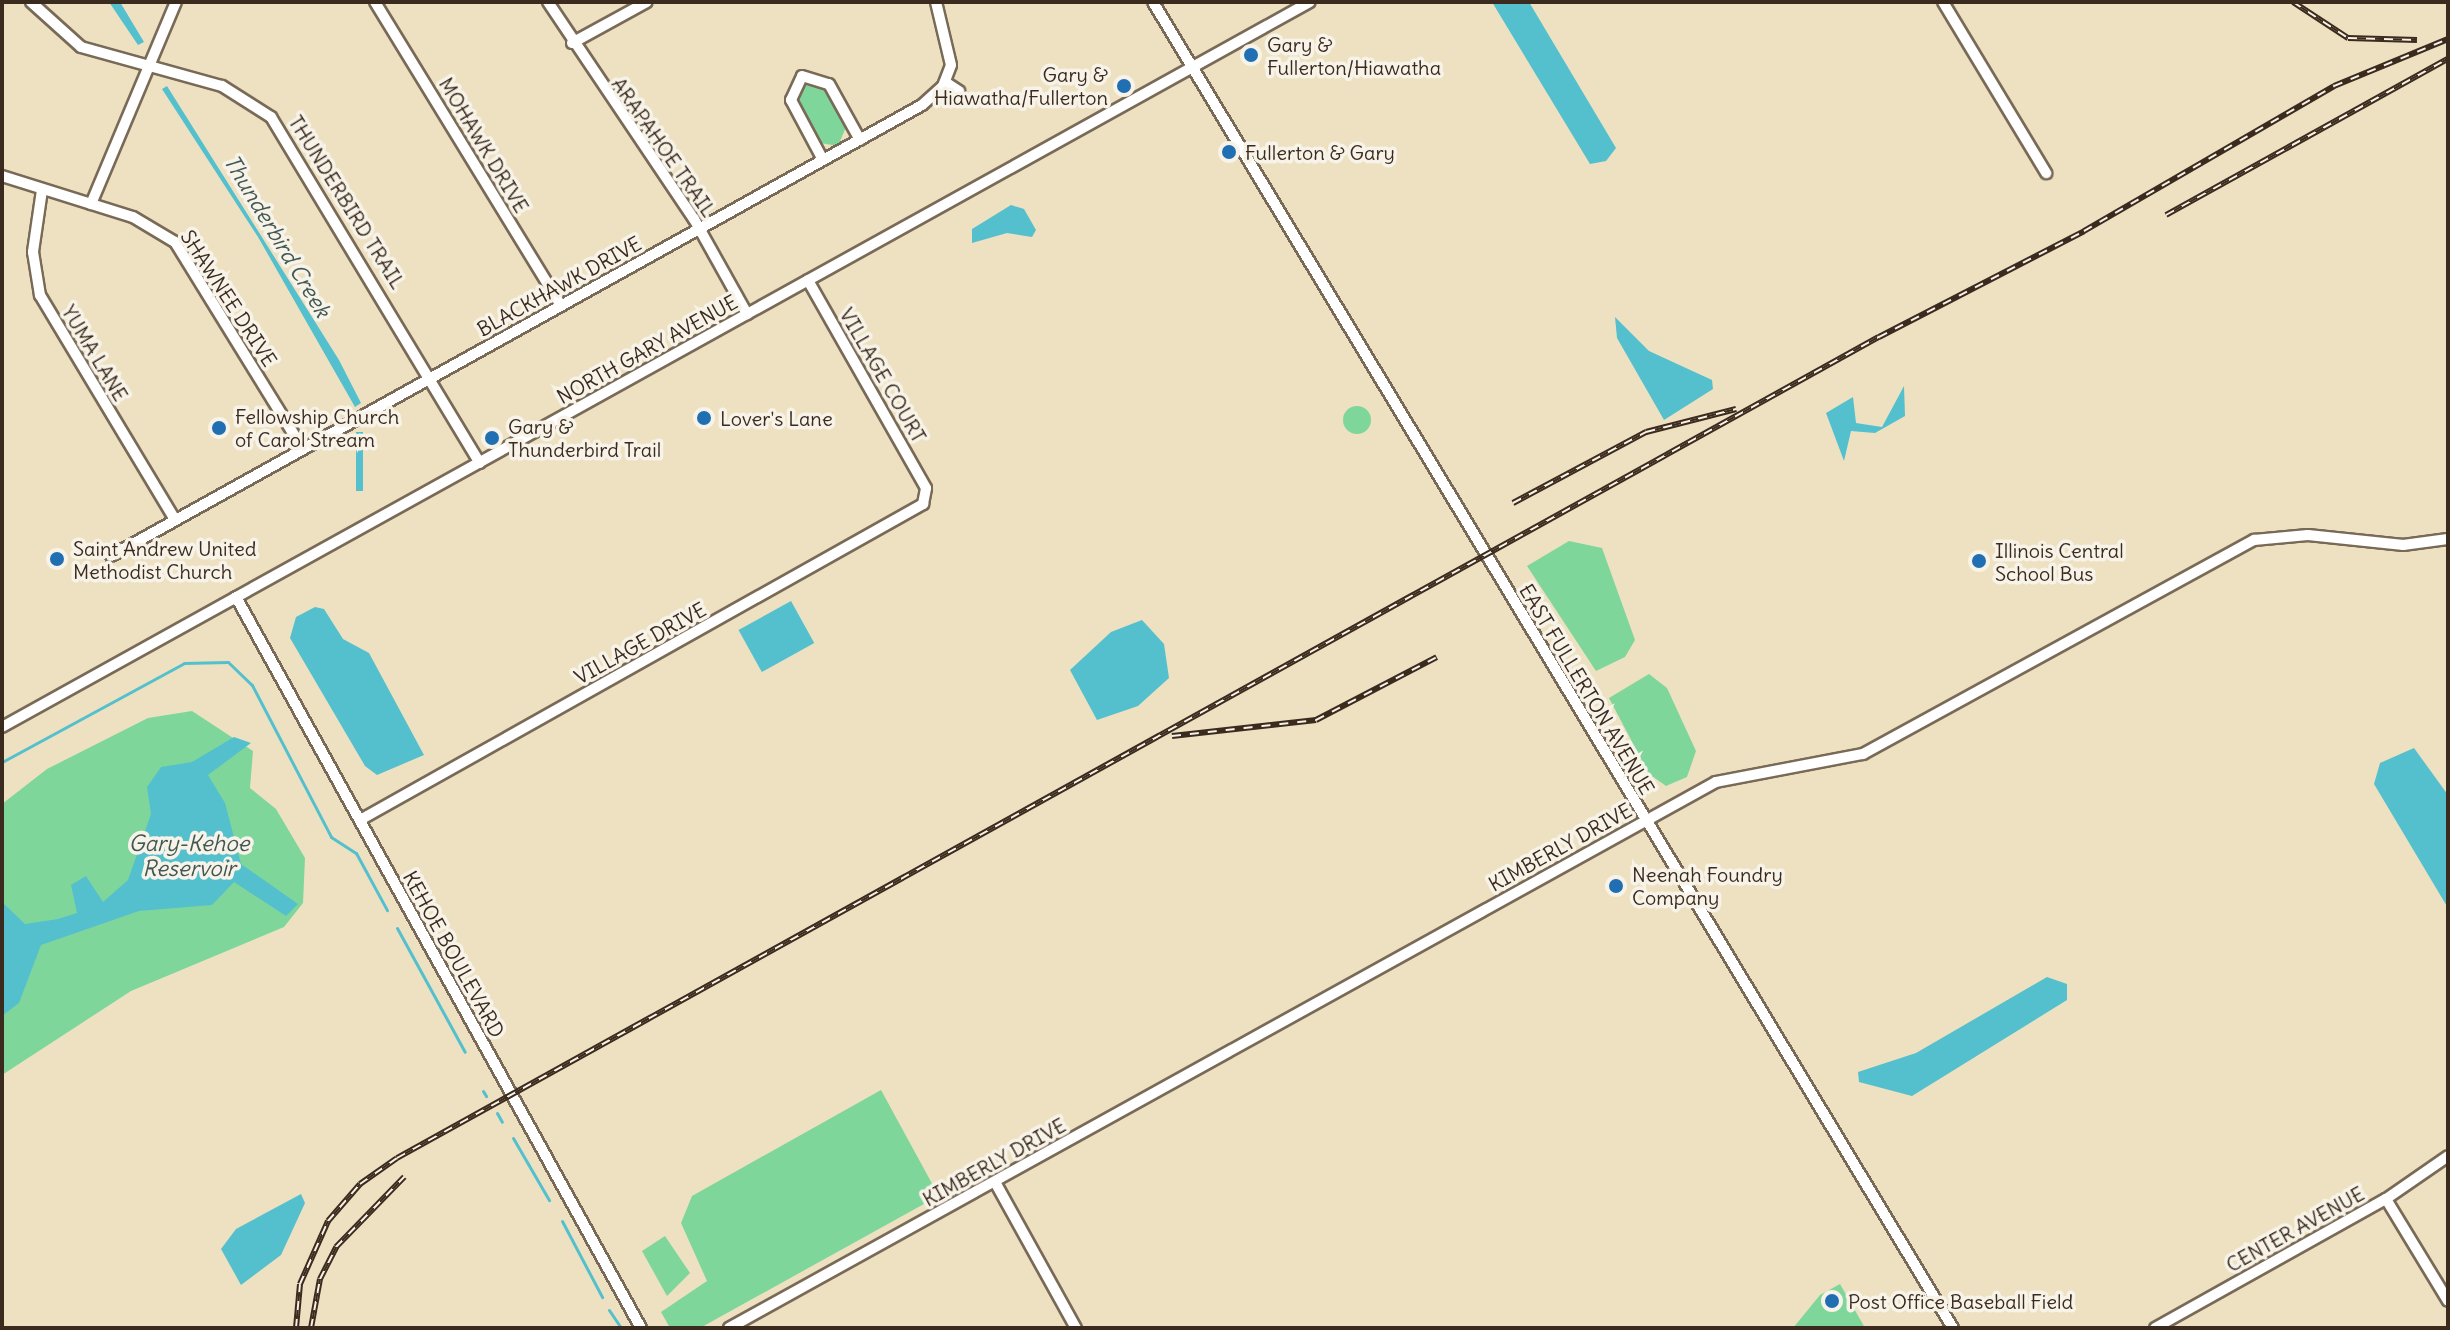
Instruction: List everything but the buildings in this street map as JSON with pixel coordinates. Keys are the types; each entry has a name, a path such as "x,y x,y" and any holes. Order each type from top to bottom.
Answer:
{"street":[{"name":"THUNDERBIRD TRAIL","path":"31,2 67,39 148,67 222,86 271,117 434,377 480,463"},
{"path":"91,204 176,2"},
{"name":"MOHAWK DRIVE","path":"375,2 561,306"},
{"name":"ARAPAHOE TRAIL","path":"548,2 572,43 699,228 747,314"},
{"path":"572,43 647,2"},
{"path":"936,2 952,45 945,82 959,91"},
{"name":"EAST FULLERTON AVENUE","path":"1153,2 1190,68 1953,1328"},
{"name":"NORTH GARY AVENUE","path":"2,727 1310,2"},
{"path":"1943,2 2046,173"},
{"path":"823,160 791,100 802,76 829,84 860,140"},
{"name":"BLACKHAWK DRIVE","path":"111,556 922,105 945,82"},
{"name":"SHAWNEE DRIVE","path":"2,176 146,222 175,242 303,449"},
{"name":"YUMA LANE","path":"42,190 33,252 40,295 175,520"},
{"name":"VILLAGE COURT","path":"808,280 926,488"},
{"name":"VILLAGE DRIVE","path":"360,820 923,504 926,488"},
{"name":"KIMBERLY DRIVE","path":"729,1328 1646,821 1741,773 1863,754 2254,540 2308,535 2403,545 2448,539"},
{"name":"KEHOE BOULEVARD","path":"236,597 641,1328"},
{"name":"CENTER AVENUE","path":"2155,1328 2386,1199 2448,1156"},
{"path":"995,1182 1076,1328"},
{"path":"2386,1199 2448,1301"}],"green space":[{"path":"804,80 823,84 846,127 838,146 820,143 797,100"},
{"path":"1357,406 1367,410 1371,420 1367,430 1357,434 1347,430 1343,420 1347,410"},
{"path":"1569,541 1602,548 1635,640 1625,657 1596,671 1527,566"},
{"path":"1649,674 1667,688 1696,751 1687,777 1666,786 1649,774 1609,698"},
{"path":"192,711 253,751 250,788 276,809 305,858 303,903 284,927 131,991 2,1075 2,804 47,769 148,718"},
{"path":"881,1090 935,1189 933,1199 700,1328 670,1328 661,1312 707,1281 681,1223 692,1196"},
{"path":"665,1236 690,1273 667,1296 642,1251"},
{"name":"Post Office Baseball Field","path":"1840,1284 1865,1328 1793,1328 1820,1295"}],"water":[{"path":"109,2 120,2 144,42 138,45"},
{"path":"1492,2 1529,2 1616,148 1606,161 1590,164"},
{"path":"167,86 339,360 361,403 355,407 258,237 162,89"},
{"path":"1011,205 1024,209 1036,230 1032,237 1007,233 972,243 972,229"},
{"path":"1615,317 1649,351 1712,380 1713,389 1664,420 1617,338"},
{"path":"1904,386 1905,416 1875,433 1851,431 1844,461 1826,413 1853,397 1856,423 1882,427"},
{"path":"356,432 363,432 363,491 356,491"},
{"path":"791,601 814,643 762,672 739,630"},
{"path":"315,607 324,609 343,639 369,653 424,755 377,775 365,766 290,638 296,617"},
{"path":"1142,620 1164,644 1169,678 1138,706 1097,720 1070,670 1111,632"},
{"name":"Gary-Kehoe Reservoir","path":"234,737 251,743 208,775 225,803 241,864 298,904 286,916 234,882 212,905 139,911 41,945 19,1003 2,1016 2,902 25,924 58,919 77,913 71,885 86,876 103,902 128,880 151,814 147,787 161,767 192,762"},
{"path":"2414,748 2448,795 2448,908 2374,784 2380,763"},
{"path":"2047,977 2067,984 2067,1000 1912,1096 1859,1082 1858,1072 1916,1053"},
{"path":"301,1194 305,1203 281,1255 241,1285 221,1249 236,1229"}],"waterway":[{"path":"2,762 184,663 228,662 252,685 331,837 356,853 387,910"},
{"name":"Thunderbird Creek","path":"397,928 465,1052"},
{"name":"Thunderbird Creek","path":"483,1091 486,1096"},
{"name":"Thunderbird Creek","path":"497,1113 502,1122"},
{"name":"Thunderbird Creek","path":"513,1138 549,1200"},
{"name":"Thunderbird Creek","path":"562,1221 602,1297"},
{"name":"Thunderbird Creek","path":"609,1310 621,1328"}],"railway":[{"path":"2293,2 2348,38 2417,40"},
{"path":"296,1328 300,1284 328,1221 360,1184 397,1158 1879,337 2084,231 2334,86 2448,39"},
{"path":"2166,215 2448,59"},
{"path":"1513,503 1646,432 1736,409"},
{"path":"1172,736 1316,720 1437,657"},
{"path":"311,1328 320,1279 336,1247 404,1177"}],"place":[{"name":"Gary & Fullerton/Hiawatha","path":"1251,55"},
{"name":"Gary & Hiawatha/Fullerton","path":"1124,86"},
{"name":"Fullerton & Gary","path":"1229,152"},
{"name":"Lover's Lane","path":"704,418"},
{"name":"Fellowship Church of Carol Stream","path":"219,428"},
{"name":"Gary & Thunderbird Trail","path":"492,438"},
{"name":"Saint Andrew United Methodist Church","path":"57,559"},
{"name":"Illinois Central School Bus","path":"1979,561"},
{"name":"Neenah Foundry Company","path":"1616,886"},
{"name":"Post Office Baseball Field","path":"1832,1301"}]}
